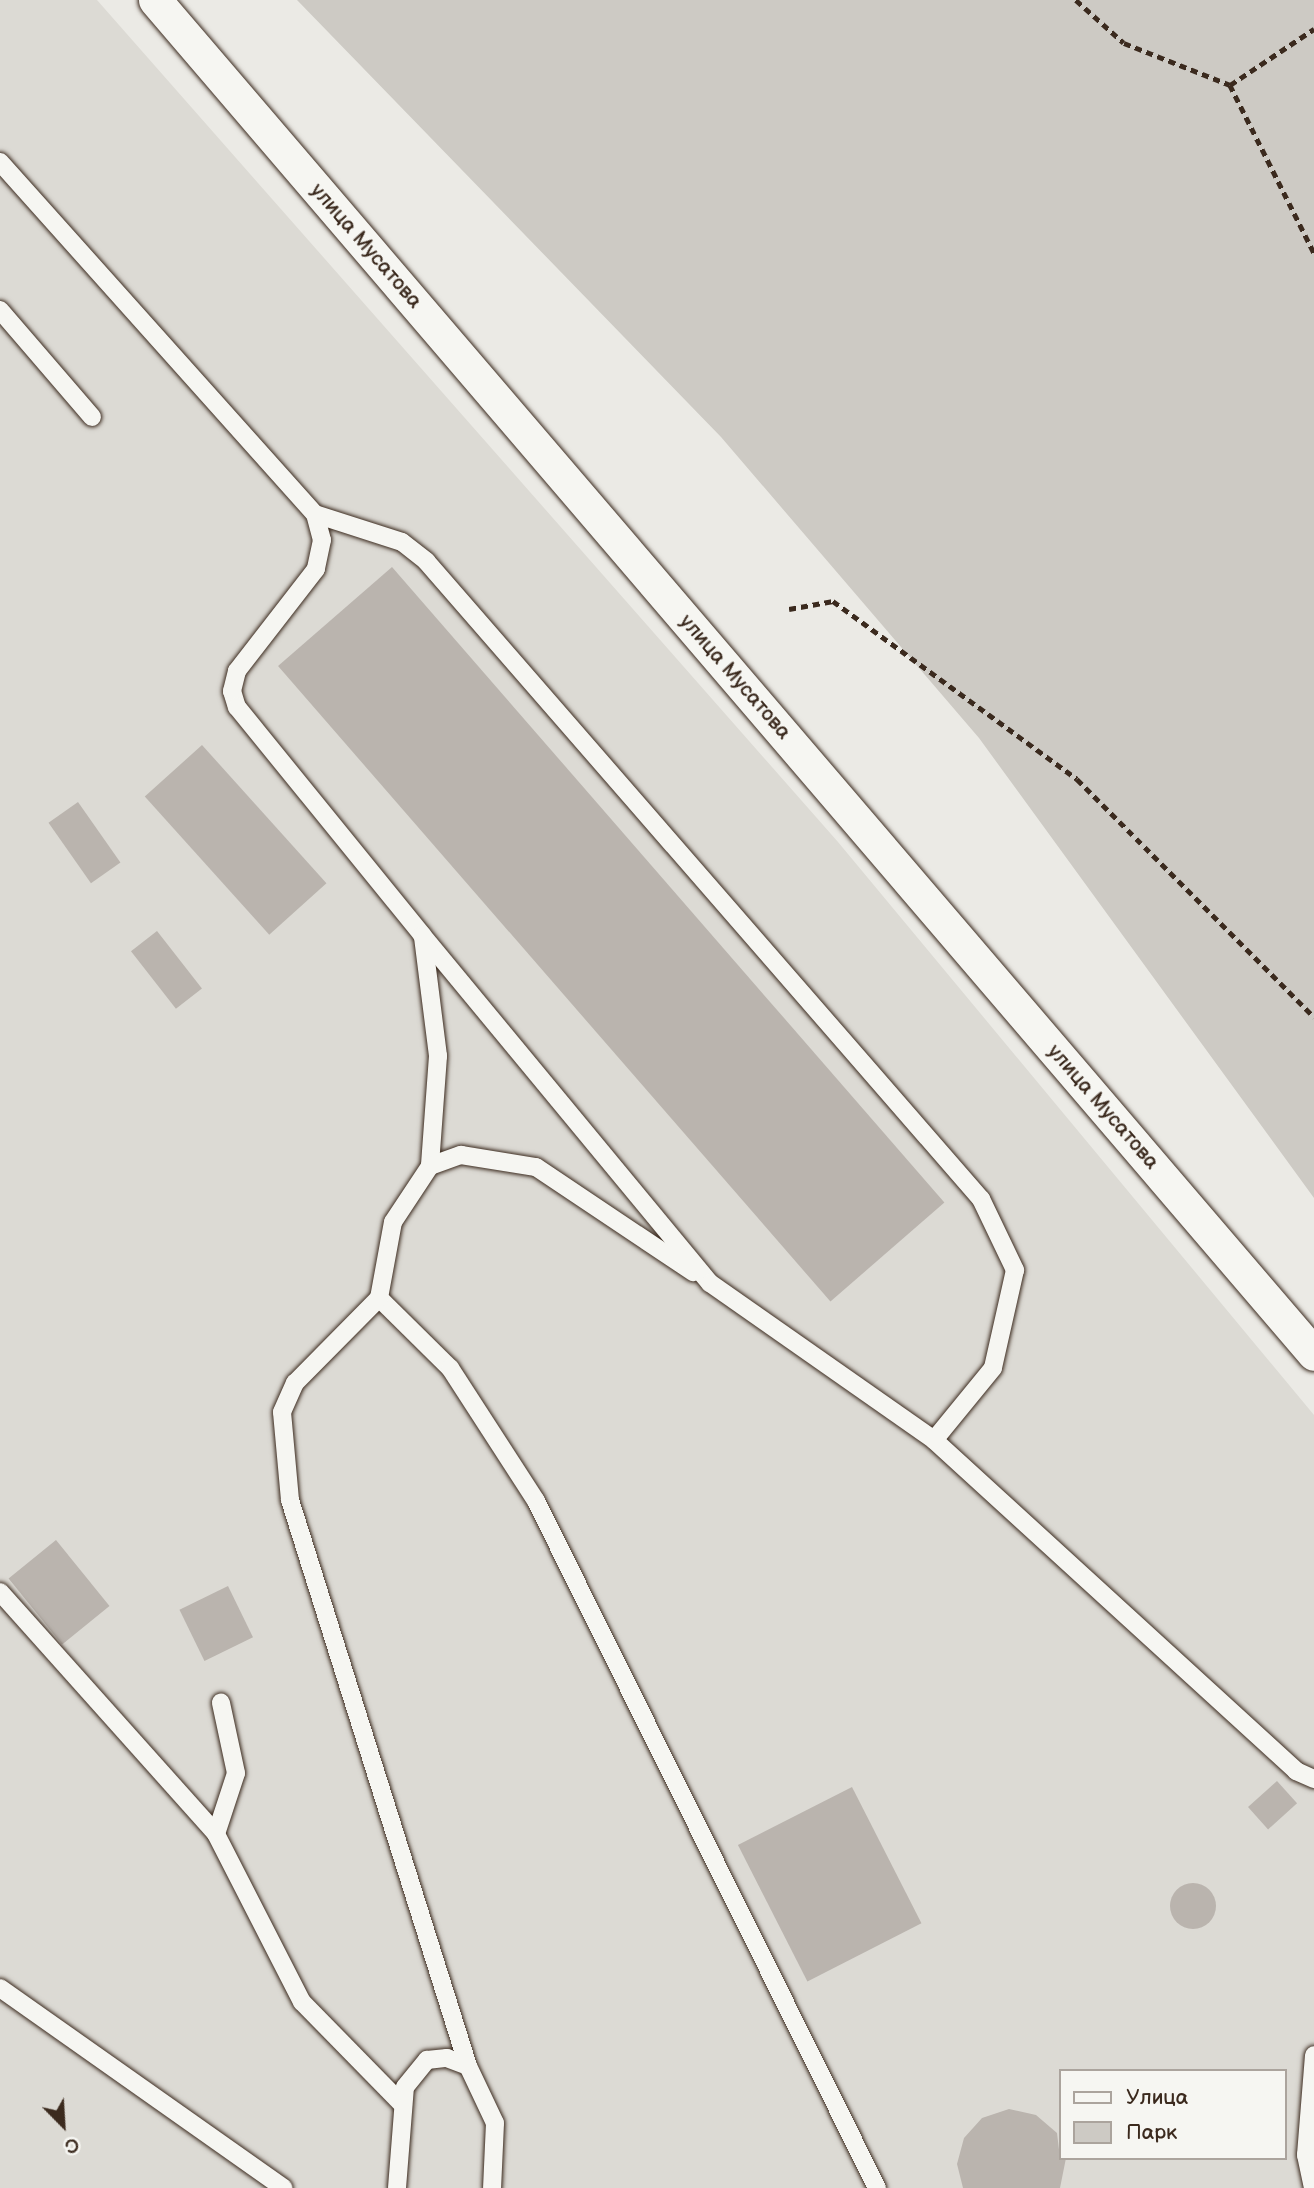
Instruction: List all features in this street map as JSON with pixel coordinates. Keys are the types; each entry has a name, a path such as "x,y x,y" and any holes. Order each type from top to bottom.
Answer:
{"street":[{"name":"улица Мусатова","path":"155,0 1314,1354"}],"lane":[{"path":"0,162 316,514 322,540 316,569 237,671 232,691 237,707 710,1283"},
{"path":"0,310 92,417"},
{"path":"316,514 402,542 426,561 981,1199 1016,1270 993,1368 934,1440"},
{"path":"422,935 438,1056 430,1166 393,1222 379,1298 295,1383 282,1412 282,1458 290,1500 468,2066 495,2123 492,2188"},
{"path":"430,1166 461,1155 536,1167 710,1283 934,1440 1296,1770 1314,1780"},
{"path":"379,1298 450,1368 536,1501 877,2188"},
{"path":"0,1592 216,1834 302,2003 403,2105"},
{"path":"216,1834 236,1773 221,1703"},
{"path":"0,1988 282,2188"},
{"path":"1314,2055 1306,2155 1314,2188"},
{"path":"397,2188 405,2087 427,2060 447,2058 468,2066"}],"path":[{"path":"1076,0 1124,43 1230,85 1314,253"},
{"path":"1230,85 1314,29"},
{"path":"789,609 833,601 1077,779 1314,1017"}],"shaded area":[{"path":"0,0 97,0 838,842 1314,1415 1314,2188 0,2188"}],"green space":[{"path":"297,0 1314,0 1314,1198 979,738 721,437"}],"building":[{"path":"392,567 944,1202 830,1302 278,666"},
{"path":"202,745 326,883 269,935 145,797"},
{"path":"78,802 120,863 91,883 49,823"},
{"path":"157,931 202,989 176,1009 131,951"},
{"path":"56,1540 109,1606 62,1644 9,1578"},
{"path":"228,1586 253,1637 204,1661 179,1610"},
{"path":"1277,1781 1297,1803 1268,1829 1248,1807"},
{"path":"852,1787 921,1923 807,1981 738,1845"},
{"path":"1193,1883 1209,1890 1216,1906 1209,1922 1193,1929 1177,1922 1170,1906 1177,1890"},
{"path":"1009,2109 1036,2115 1057,2133 1058,2160 1066,2160 1060,2188 963,2188 957,2164 964,2138 982,2118"}]}
